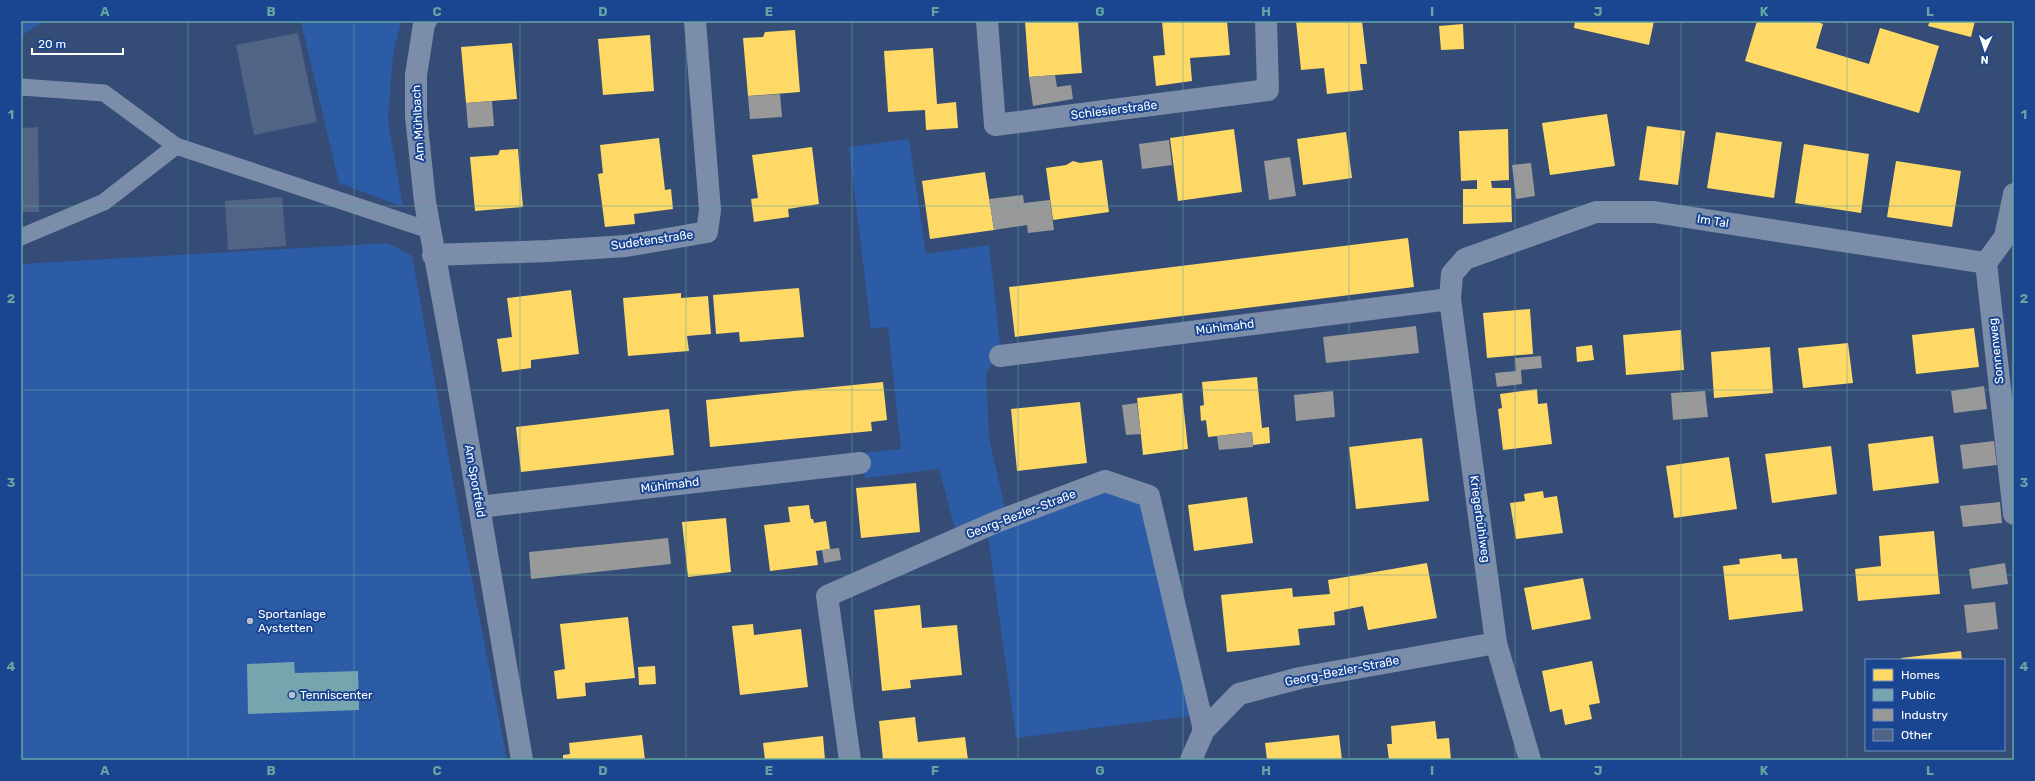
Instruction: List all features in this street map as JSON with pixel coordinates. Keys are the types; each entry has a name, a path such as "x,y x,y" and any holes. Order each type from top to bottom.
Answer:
{"street":[{"name":"Am Mühlbach","path":"425,202 416,116 416,82 424,24 426,21"},
{"name":"Sudetenstraße","path":"434,255 548,251 626,246 707,232 710,210 695,21"},
{"name":"Schlesierstraße","path":"987,21 995,125 1268,90 1266,21"},
{"path":"1986,263 2009,237 2014,194"},
{"name":"Am Sportfeld","path":"425,202 456,371 522,760"},
{"name":"Im Tal","path":"1452,274 1465,259 1596,212 1654,212 1986,263"},
{"name":"Sonnenweg","path":"1986,263 2014,514"},
{"name":"Kriegerbühlweg","path":"1452,274 1450,299 1496,643 1530,760"},
{"name":"Mühlmahd","path":"1000,356 1450,299"},
{"name":"Mühlmahd","path":"479,507 860,463"},
{"name":"Georg-Bezler-Straße","path":"850,760 827,596 996,522 1105,481 1149,496 1204,730"},
{"name":"Georg-Bezler-Straße","path":"1190,760 1204,730 1239,694 1300,678 1496,643"}],"lane":[{"path":"21,87 104,92 176,146 429,230"},
{"path":"21,237 104,202 176,146"}],"shaded area":[{"path":"21,21 45,21 21,36"},
{"path":"301,21 401,21 393,54 388,121 403,207 339,183"},
{"path":"909,139 926,254 989,245 1001,352 986,372 989,438 1007,517 957,536 939,469 865,478 862,453 901,449 888,327 871,329 849,147"},
{"name":"Sportanlage Aystetten","path":"388,243 412,256 453,482 507,760 21,760 21,264"},
{"path":"1105,482 1148,497 1199,715 1016,738 987,528"}],"building: Homes":[{"path":"1025,21 1078,21 1082,73 1029,77"},
{"path":"1162,21 1227,21 1230,55 1190,58 1192,81 1156,86 1153,56 1165,55"},
{"path":"1296,21 1362,21 1367,64 1360,64 1363,90 1327,94 1324,68 1301,70"},
{"path":"1575,21 1654,21 1649,45 1574,28"},
{"path":"1757,21 1815,21 1823,24 1816,48 1869,64 1880,28 1939,46 1919,113 1745,61"},
{"path":"1930,21 1975,21 1971,37 1928,26"},
{"path":"1463,24 1464,49 1441,50 1439,26"},
{"path":"795,30 800,92 748,96 743,38 763,37 765,32"},
{"path":"650,35 654,91 603,95 598,39"},
{"path":"512,43 517,99 466,103 461,47"},
{"path":"933,48 937,104 956,102 958,128 926,130 925,110 888,112 884,51"},
{"path":"1607,114 1615,166 1550,175 1542,123"},
{"path":"1647,126 1685,131 1678,185 1639,180"},
{"path":"1234,129 1242,192 1178,201 1170,138"},
{"path":"1508,129 1509,180 1491,181 1492,188 1511,188 1512,222 1463,224 1463,189 1477,189 1477,180 1461,181 1459,131"},
{"path":"1346,132 1352,178 1303,185 1297,139"},
{"path":"1716,132 1782,142 1774,198 1707,188"},
{"path":"659,138 665,190 671,189 673,209 634,214 635,224 605,227 598,174 603,173 600,145"},
{"path":"1804,144 1869,154 1861,213 1795,203"},
{"path":"812,147 819,204 788,209 789,217 754,222 751,199 758,198 752,155"},
{"path":"518,149 523,207 475,211 470,157 498,155 500,150"},
{"path":"1102,160 1109,212 1053,220 1046,168 1066,165 1073,161 1080,163"},
{"path":"1896,161 1961,171 1952,227 1887,217"},
{"path":"985,172 994,230 930,239 922,181"},
{"path":"1408,238 1414,287 1015,337 1009,287"},
{"path":"799,288 804,337 740,342 739,332 716,334 713,295"},
{"path":"571,290 579,354 531,360 531,368 502,372 497,339 512,337 507,298"},
{"path":"681,293 681,298 708,296 711,334 687,336 689,351 628,356 623,298"},
{"path":"1530,309 1533,354 1487,358 1483,313"},
{"path":"1974,328 1979,367 1916,374 1912,335"},
{"path":"1681,330 1684,370 1626,375 1623,335"},
{"path":"1848,343 1853,383 1803,388 1798,348"},
{"path":"1592,345 1594,360 1577,362 1576,347"},
{"path":"1770,347 1773,393 1714,398 1711,352"},
{"path":"1257,377 1262,428 1269,427 1270,443 1253,445 1252,432 1208,437 1206,420 1201,421 1200,406 1204,405 1202,382"},
{"path":"883,382 887,420 871,422 872,431 710,447 706,400"},
{"path":"1537,389 1538,404 1547,403 1552,444 1503,450 1498,409 1502,408 1500,394"},
{"path":"1182,393 1188,449 1143,455 1137,398"},
{"path":"1080,402 1087,463 1017,471 1011,409"},
{"path":"669,409 674,455 521,472 516,427"},
{"path":"1933,436 1939,483 1873,491 1868,444"},
{"path":"1422,438 1429,501 1356,509 1349,447"},
{"path":"1831,446 1837,494 1772,503 1765,454"},
{"path":"1729,457 1737,509 1674,518 1666,466"},
{"path":"916,483 920,532 861,538 856,488"},
{"path":"1543,491 1544,498 1557,496 1563,533 1516,539 1510,503 1525,501 1524,494"},
{"path":"1247,497 1253,543 1194,551 1188,505"},
{"path":"809,505 811,519 813,519 814,523 826,521 830,549 816,551 818,565 770,571 764,525 790,522 788,507"},
{"path":"726,518 731,572 688,577 682,522"},
{"path":"1934,531 1940,594 1858,601 1855,569 1881,566 1879,536"},
{"path":"1781,554 1782,559 1797,558 1803,611 1729,620 1723,566 1740,564 1739,559"},
{"path":"1427,563 1437,618 1368,630 1363,606 1334,612 1335,625 1298,629 1300,645 1227,652 1221,595 1292,588 1293,597 1330,594 1328,580"},
{"path":"1583,578 1591,619 1532,630 1524,588"},
{"path":"920,605 922,628 957,625 962,675 910,680 911,688 882,691 874,610"},
{"path":"628,617 635,678 585,683 586,696 557,699 554,671 565,669 560,624"},
{"path":"753,624 754,635 801,629 808,687 740,695 732,626"},
{"path":"1961,651 1962,659 1901,659"},
{"path":"1592,661 1600,703 1589,705 1592,719 1565,725 1562,709 1550,712 1542,671"},
{"path":"655,666 656,684 639,685 638,667"},
{"path":"915,717 918,742 965,737 968,760 883,760 879,721"},
{"path":"1435,721 1437,739 1449,738 1451,760 1389,760 1387,744 1392,744 1391,726"},
{"path":"642,735 645,760 563,760 563,755 570,754 569,743"},
{"path":"1339,735 1342,760 1267,760 1265,743"},
{"path":"823,736 825,760 765,760 763,743"}],"building: Public":[{"path":"294,662 295,673 358,671 359,710 248,714 247,664"}],"building: Industry":[{"path":"1055,75 1057,87 1071,85 1073,99 1033,106 1029,77"},
{"path":"780,94 782,117 750,119 748,96"},
{"path":"492,101 494,126 468,128 466,103"},
{"path":"1169,140 1172,165 1142,169 1139,144"},
{"path":"1290,157 1296,196 1269,200 1264,161"},
{"path":"1531,163 1535,196 1516,199 1512,165"},
{"path":"1023,195 1024,203 1050,200 1054,230 1028,233 1027,225 994,230 989,199"},
{"path":"1416,326 1419,353 1326,363 1323,337"},
{"path":"1541,356 1542,368 1521,370 1522,384 1497,387 1495,373 1516,371 1515,358"},
{"path":"1984,386 1987,409 1954,413 1951,391"},
{"path":"1333,391 1335,417 1296,421 1294,395"},
{"path":"1705,391 1708,417 1673,420 1671,393"},
{"path":"1137,403 1141,434 1126,435 1122,405"},
{"path":"1252,432 1253,447 1219,450 1217,436"},
{"path":"1994,441 1997,465 1963,469 1960,445"},
{"path":"2000,502 2002,523 1963,527 1960,506"},
{"path":"668,538 671,564 531,579 529,552"},
{"path":"839,548 841,560 824,563 822,550"},
{"path":"2005,563 2008,584 1972,589 1969,569"},
{"path":"1995,602 1998,629 1967,633 1964,605"}],"building: Other":[{"path":"298,33 317,122 254,135 236,45"},
{"path":"38,127 39,212 21,212 21,128"},
{"path":"282,197 286,246 228,250 225,201"}],"place":[{"name":"Sportanlage Aystetten","path":"250,621"},
{"name":"Tenniscenter","path":"292,695"}]}
